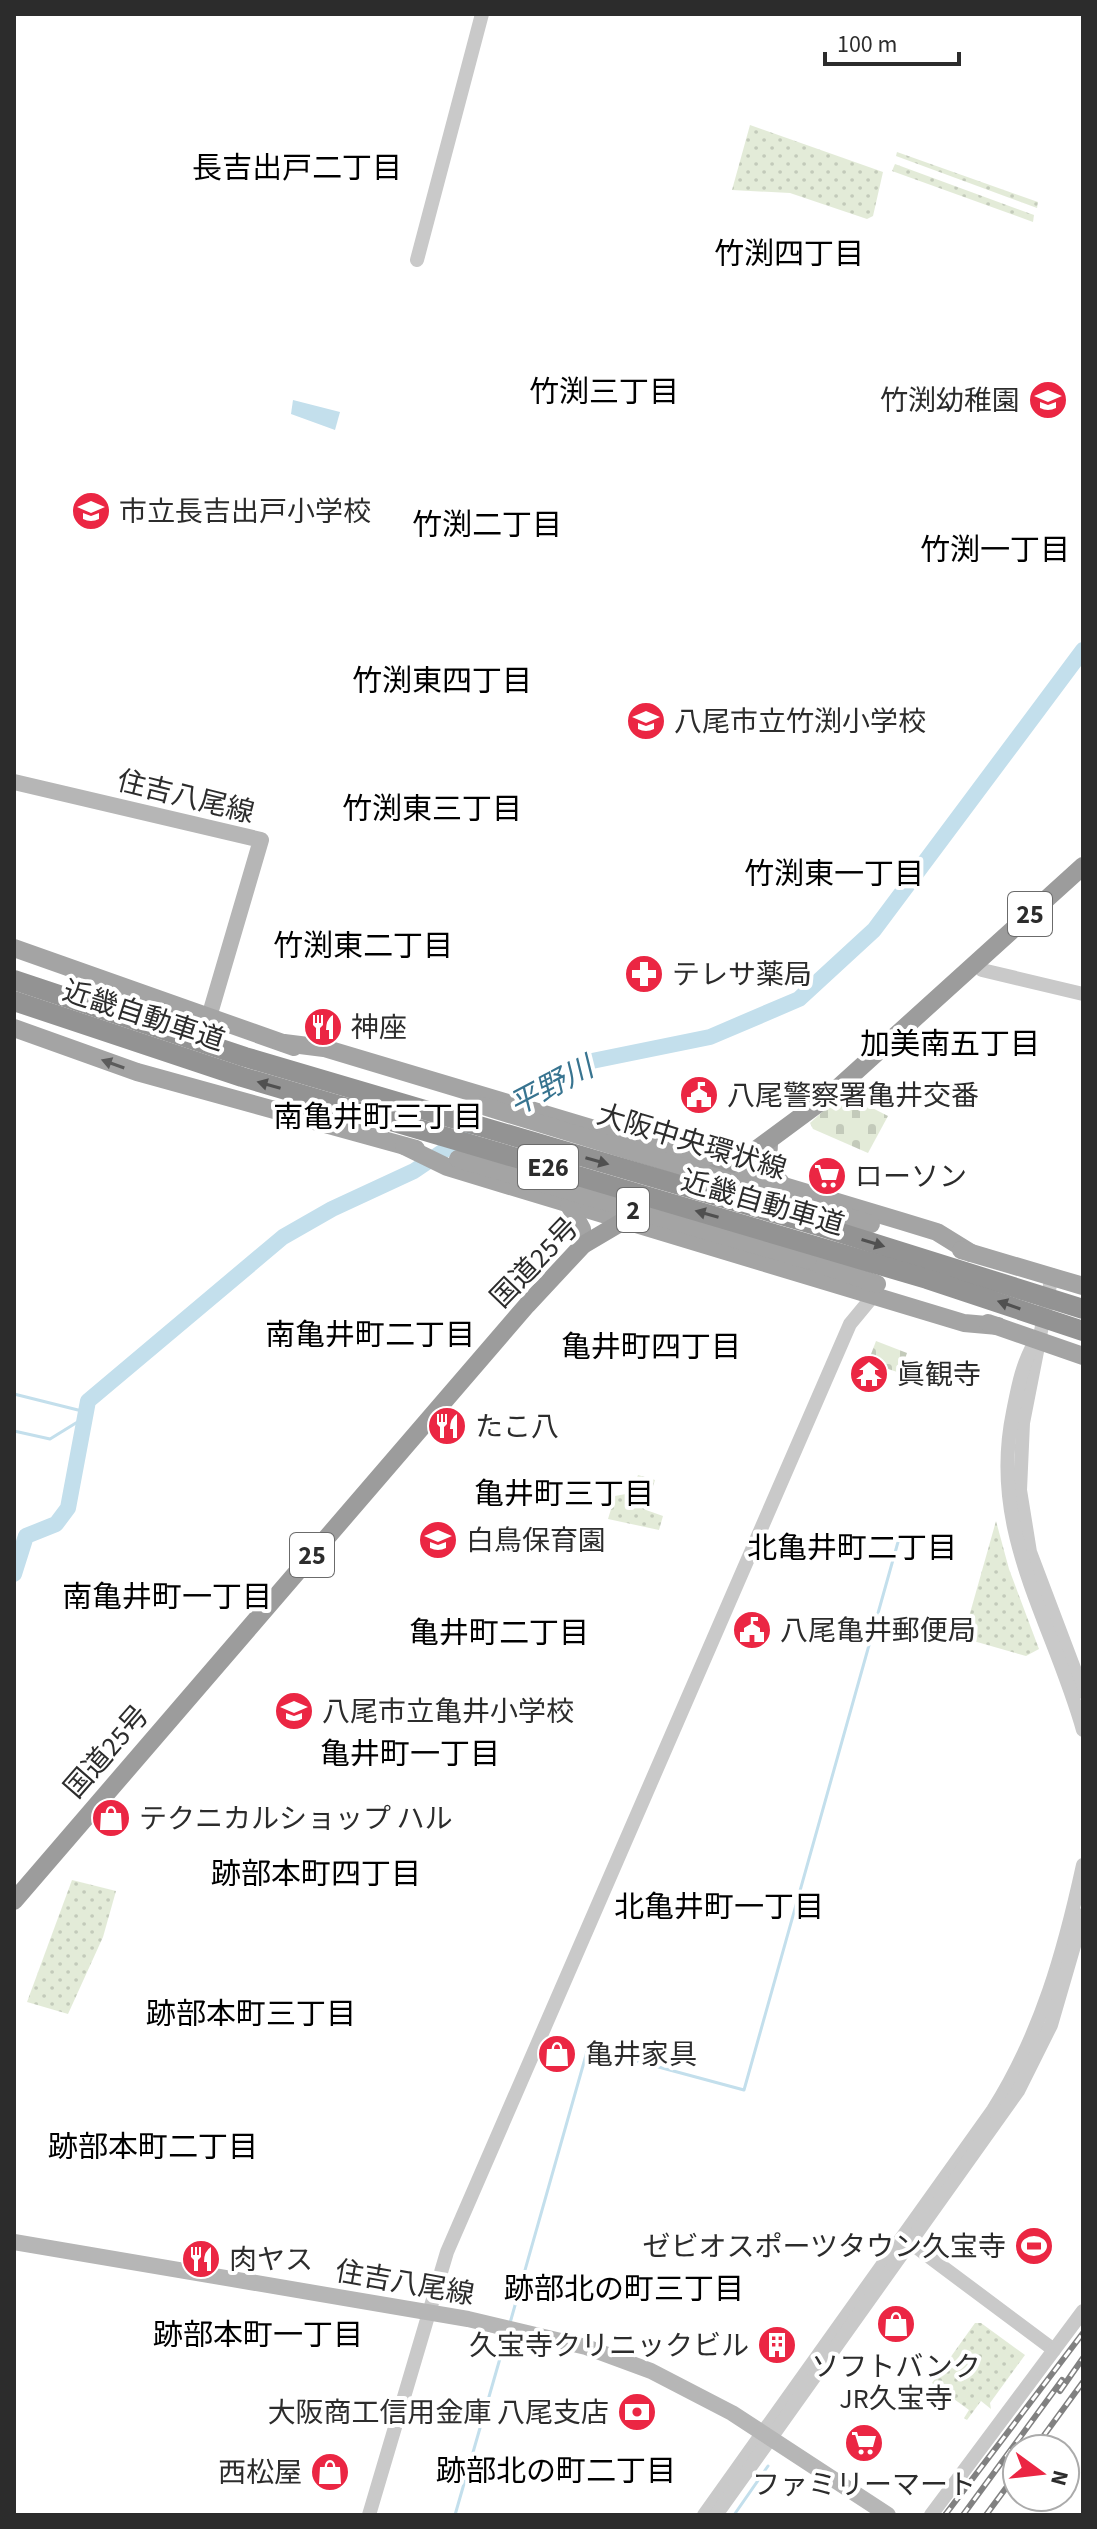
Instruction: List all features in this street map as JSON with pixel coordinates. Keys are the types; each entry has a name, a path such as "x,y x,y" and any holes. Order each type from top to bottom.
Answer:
{"highway":[{"name":"国道25号","path":"14,1901 583,1245 620,1221 727,1167 769,1142 830,1095 1083,866"},
{"name":"近畿自動車道","path":"14,980 245,1057 838,1232 1083,1309"},
{"name":"近畿自動車道","path":"14,1001 242,1077 927,1279 1083,1331"}],"main road":[{"name":"住吉八尾線","path":"14,782 261,840 209,1017"},
{"name":"大阪中央環状線","path":"14,948 341,1065 1083,1286"},
{"name":"2","path":"14,1028 137,1072 458,1159 808,1260 1083,1356"},
{"path":"284,1043 324,1048 781,1183 937,1232 971,1253"},
{"path":"638,1142 643,1152 658,1156 671,1166 676,1193 673,1215 677,1226 717,1239 723,1250"},
{"path":"769,1142 768,1168 781,1183"},
{"name":"2","path":"404,1146 447,1167 620,1221 964,1323 998,1326"},
{"path":"569,1205 582,1229 583,1245"},
{"name":"住吉八尾線","path":"14,2242 429,2312 586,2347 651,2371 768,2434 888,2515"}],"street":[{"path":"417,260 482,14"},
{"path":"977,962 982,970 1083,994"},
{"path":"1052,1275 1037,1339 1036,1364 1020,1447 1022,1513 1030,1552 1083,1692"},
{"path":"369,2515 447,2252 850,1324 874,1295"},
{"path":"1037,1339 1025,1360 1016,1395 1005,1482 1011,1524 1027,1581 1083,1730"},
{"path":"716,2515 768,2434 993,2110 1026,2054 1045,2008 1083,1865"},
{"path":"905,2240 1026,2077 1054,2016 1083,1915"},
{"path":"905,2240 1054,2350"},
{"path":"931,2515 1083,2311"},
{"path":"704,2515 768,2434"}],"green space":[{"path":"750,125 883,172 873,216 867,219 790,193 732,190"},
{"path":"897,152 1038,202 1037,208 896,156"},
{"path":"895,164 1034,215 1033,222 892,171"},
{"path":"843,1093 888,1116 868,1153 813,1129 810,1123"},
{"path":"876,1341 907,1353 900,1373 868,1362"},
{"path":"638,1475 655,1480 646,1510 663,1516 659,1530 608,1519 615,1496 631,1493"},
{"path":"996,1521 1009,1569 1039,1649 1026,1656 970,1640 965,1631"},
{"path":"72,1880 116,1891 103,1937 68,2014 27,2002"},
{"path":"975,2323 981,2323 1025,2355 990,2403 991,2409 981,2401 967,2420 964,2418 969,2410 932,2383"}],"water":[{"path":"293,400 340,412 335,430 291,414"}],"waterway":[{"name":"平野川","path":"507,1108 547,1081 592,1061 710,1037 799,999 874,930 1083,650"},
{"name":"平野川","path":"14,1574 26,1536 56,1524 68,1508 88,1401 283,1237 332,1209 414,1171 464,1137"},
{"path":"14,1394 86,1412"},
{"path":"14,1431 50,1439 84,1418"},
{"path":"510,2323 588,2048 744,2090 898,1542"},
{"path":"455,2515 507,2334"},
{"path":"734,2515 768,2466"}],"railway":[{"path":"945,2515 1083,2333"},
{"path":"1060,2391 1083,2358"},
{"path":"963,2515 1062,2380"},
{"path":"1046,2433 1083,2382"},
{"path":"986,2515 1001,2495"}],"place":[{"name":"竹渕幼稚園","path":"1048,400"},
{"name":"市立長吉出戸小学校","path":"91,511"},
{"name":"八尾市立竹渕小学校","path":"646,721"},
{"name":"テレサ薬局","path":"644,974"},
{"name":"神座","path":"323,1027"},
{"name":"八尾警察署亀井交番","path":"699,1095"},
{"name":"ローソン","path":"827,1176"},
{"name":"眞観寺","path":"869,1374"},
{"name":"たこ八","path":"447,1426"},
{"name":"白鳥保育園","path":"438,1540"},
{"name":"八尾亀井郵便局","path":"752,1630"},
{"name":"八尾市立亀井小学校","path":"294,1711"},
{"name":"テクニカルショップ ハル","path":"111,1818"},
{"name":"亀井家具","path":"557,2054"},
{"name":"ゼビオスポーツタウン久宝寺","path":"1034,2246"},
{"name":"肉ヤス","path":"201,2259"},
{"name":"ソフトバンク JR久宝寺","path":"896,2324"},
{"name":"久宝寺クリニックビル","path":"777,2345"},
{"name":"大阪商工信用金庫 八尾支店","path":"637,2412"},
{"name":"ファミリーマート","path":"864,2443"},
{"name":"西松屋","path":"330,2472"}],"district":[{"name":"長吉出戸二丁目","path":"297,168"},
{"name":"竹渕四丁目","path":"789,254"},
{"name":"竹渕三丁目","path":"604,392"},
{"name":"竹渕二丁目","path":"487,525"},
{"name":"竹渕一丁目","path":"995,550"},
{"name":"竹渕東四丁目","path":"442,681"},
{"name":"竹渕東三丁目","path":"432,809"},
{"name":"竹渕東一丁目","path":"834,874"},
{"name":"竹渕東二丁目","path":"363,946"},
{"name":"加美南五丁目","path":"950,1044"},
{"name":"南亀井町三丁目","path":"378,1117"},
{"name":"南亀井町二丁目","path":"370,1335"},
{"name":"亀井町四丁目","path":"651,1347"},
{"name":"亀井町三丁目","path":"564,1494"},
{"name":"北亀井町二丁目","path":"852,1548"},
{"name":"南亀井町一丁目","path":"167,1597"},
{"name":"亀井町二丁目","path":"499,1633"},
{"name":"亀井町一丁目","path":"410,1754"},
{"name":"跡部本町四丁目","path":"316,1874"},
{"name":"北亀井町一丁目","path":"719,1907"},
{"name":"跡部本町三丁目","path":"251,2014"},
{"name":"跡部本町二丁目","path":"153,2147"},
{"name":"跡部北の町三丁目","path":"624,2289"},
{"name":"跡部本町一丁目","path":"258,2335"},
{"name":"跡部北の町二丁目","path":"556,2471"}]}
